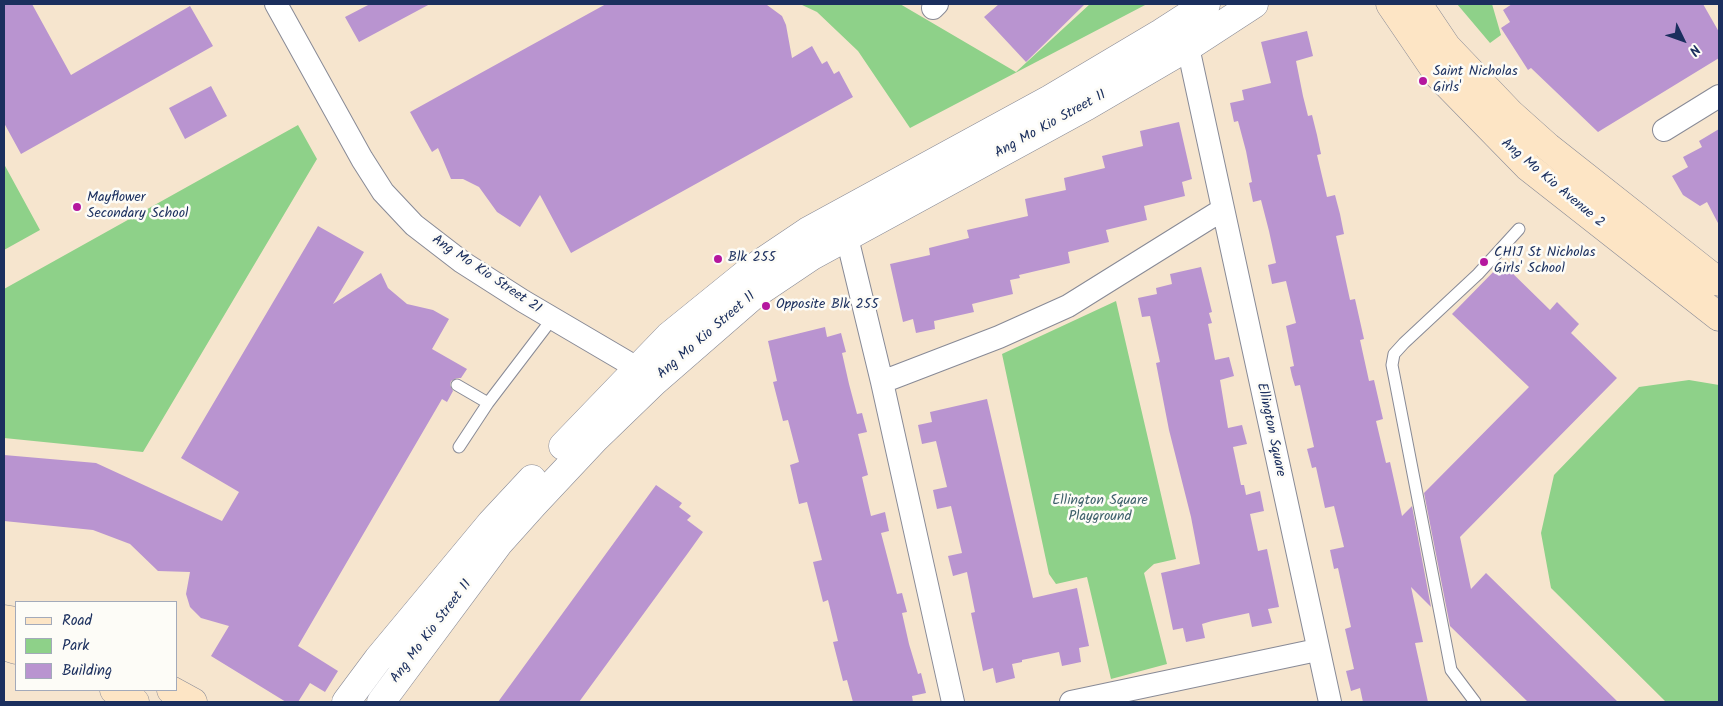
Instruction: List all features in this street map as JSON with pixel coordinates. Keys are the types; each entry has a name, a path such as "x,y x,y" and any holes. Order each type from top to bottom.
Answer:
{"main road":[{"name":"Ang Mo Kio Avenue 2","path":"1390,4 1439,76 1528,167 1719,318"},
{"name":"Ang Mo Kio Avenue 2","path":"1418,4 1446,47 1510,113 1548,147 1719,282"},
{"path":"116,691 135,702"},
{"path":"173,691 193,702"}],"street":[{"name":"Ang Mo Kio Street 21","path":"276,4 383,192 414,225 462,262 645,375"},
{"name":"Ang Mo Kio Street 11","path":"1183,35 1206,4"},
{"name":"Ang Mo Kio Street 11","path":"346,702 378,659 491,523 645,375 754,295 812,256 844,226 1050,99 1183,35 1254,4"},
{"name":"Ellington Square","path":"1183,35 1317,650 1330,702"},
{"path":"1664,130 1719,96"},
{"path":"882,382 999,337 1068,306 1222,210"},
{"path":"844,226 882,382 953,702"},
{"name":"Ang Mo Kio Street 11","path":"381,702 499,543 595,439 645,375"},
{"path":"1071,702 1317,650"}],"lane":[{"path":"1475,702 1451,670 1392,365 1394,354 1404,343 1478,274 1519,229"},
{"path":"460,447 488,403 552,319"},
{"path":"457,384 488,403"}],"green space":[{"path":"800,4 900,4 1016,72 1090,4 1147,4 910,128 858,51 817,12"},
{"path":"1457,4 1492,4 1501,35 1490,43"},
{"path":"298,125 317,159 143,452 4,438 4,289"},
{"path":"4,164 40,230 4,250"},
{"name":"Ellington Square Playground","path":"1116,301 1176,559 1154,564 1144,573 1167,664 1111,679 1087,577 1056,584 1049,574 1002,354"},
{"path":"1689,380 1719,385 1719,702 1666,702 1551,588 1541,533 1554,475 1639,387"}],"building":[{"path":"4,4 32,4 71,75 190,6 213,46 21,154 4,123"},
{"path":"370,4 430,4 359,42 345,17"},
{"path":"606,4 767,5 782,16 786,25 792,58 812,46 822,64 827,61 834,74 839,71 853,97 571,253 540,195 520,227 497,212 479,187 463,179 451,179 438,148 432,152 410,112"},
{"path":"999,4 1085,4 1026,62 984,17"},
{"path":"1512,4 1703,4 1719,32 1719,58 1598,132 1531,68 1528,70 1501,28 1510,22 1503,10"},
{"path":"1307,31 1313,56 1296,61 1303,96 1308,116 1312,115 1317,135 1321,154 1317,155 1327,197 1335,195 1340,214 1344,234 1336,236 1350,300 1355,299 1364,339 1360,340 1369,381 1374,380 1383,419 1376,421 1386,463 1390,462 1402,516 1412,506 1431,607 1411,587 1423,642 1415,643 1428,702 1363,702 1360,688 1351,691 1346,671 1354,669 1345,629 1351,627 1338,568 1334,569 1330,550 1344,547 1334,506 1325,508 1316,467 1312,468 1307,449 1314,447 1300,385 1295,386 1292,376 1290,367 1294,366 1286,326 1296,323 1286,281 1272,284 1268,265 1276,263 1269,231 1261,200 1253,202 1249,183 1252,182 1246,151 1238,121 1234,122 1230,103 1244,100 1242,90 1271,83 1261,42"},
{"path":"211,86 227,116 185,139 169,108"},
{"path":"1179,122 1192,179 1182,182 1185,196 1144,206 1147,220 1106,230 1109,242 1068,252 1070,263 1019,275 1020,278 1010,280 1013,294 972,304 974,312 934,321 935,329 916,333 913,319 903,322 890,264 930,255 929,248 969,238 967,230 1028,216 1025,199 1066,190 1064,178 1105,168 1102,156 1143,146 1140,131"},
{"path":"1719,129 1719,225 1707,202 1700,206 1683,195 1672,176 1688,167 1683,157 1702,147 1699,141"},
{"path":"318,226 364,252 333,304 381,273 388,288 407,304 433,310 449,319 432,349 467,369 461,378 451,381 450,385 453,391 447,402 442,399 298,646 338,671 325,692 310,683 298,702 286,702 211,656 229,626 201,618 190,607 186,594 190,572 158,571 130,544 93,530 4,521 4,455 96,463 222,521 239,492 181,458"},
{"path":"1502,263 1550,310 1557,302 1579,324 1571,333 1617,378 1460,537 1471,589 1486,573 1618,702 1528,702 1450,626 1424,493 1529,387 1452,314"},
{"path":"1201,267 1212,312 1209,313 1212,323 1208,324 1215,360 1229,357 1234,376 1220,380 1228,428 1242,425 1247,444 1233,447 1241,485 1244,485 1246,495 1260,491 1264,511 1250,514 1258,551 1267,549 1279,607 1268,609 1272,623 1252,627 1249,613 1212,621 1202,624 1205,638 1186,642 1183,628 1173,630 1161,573 1200,564 1191,517 1169,430 1156,363 1160,362 1150,316 1142,317 1138,298 1157,294 1156,288 1172,284 1170,274"},
{"path":"825,327 827,337 841,333 846,352 842,353 849,384 857,414 862,413 867,432 858,434 868,475 862,477 871,516 885,512 889,531 881,533 897,594 902,593 907,612 902,613 909,644 918,674 921,673 926,693 912,696 913,702 853,702 847,680 843,681 833,642 838,641 828,600 823,602 813,562 822,560 807,502 799,504 790,465 799,462 788,420 783,421 773,382 777,381 768,341"},
{"path":"987,399 1033,598 1077,588 1089,646 1079,648 1081,662 1062,666 1059,652 1022,660 1022,662 1012,664 1015,678 996,683 993,668 983,671 971,613 975,612 967,572 953,576 948,556 962,553 951,506 937,509 933,490 947,487 936,441 922,444 918,425 932,422 930,412"},
{"path":"656,485 682,503 679,507 691,516 687,520 703,532 688,553 579,702 498,702"}],"place":[{"name":"Saint Nicholas Girls'","path":"1423,81"},
{"name":"Mayflower Secondary School","path":"77,207"},
{"name":"Blk 255","path":"718,259"},
{"name":"CHIJ St Nicholas Girls' School","path":"1484,262"},
{"name":"Opposite Blk 255","path":"766,306"}]}
